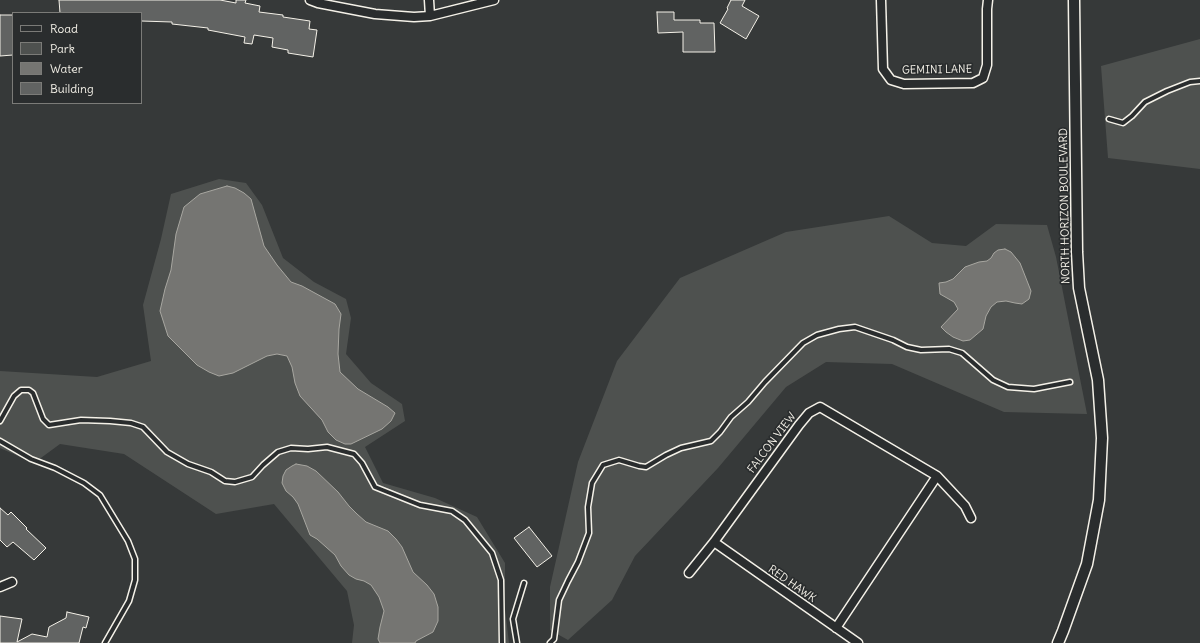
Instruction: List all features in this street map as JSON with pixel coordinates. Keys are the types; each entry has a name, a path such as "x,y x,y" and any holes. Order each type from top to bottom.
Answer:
{"street":[{"path":"310,0 318,3 374,14 414,17 430,16 494,0"},
{"path":"429,0 430,16"},
{"name":"GEMINI LANE","path":"880,0 883,69 891,80 904,84 973,83 983,78 987,65 988,0"},
{"name":"NORTH HORIZON BOULEVARD","path":"1058,643 1064,631 1087,564 1099,500 1102,438 1098,380 1079,288 1077,252 1074,0"},
{"name":"FALCON VIEW","path":"689,573 714,542 798,425 809,413 820,407 937,476 965,506 972,518"},
{"path":"836,628 937,476"},
{"name":"RED HAWK","path":"714,542 858,643"},
{"path":"0,587 12,582"}],"lane":[{"path":"1109,119 1123,123 1145,102 1190,82 1200,81"},
{"path":"550,643 554,639 559,600 578,562 589,533 588,507 592,483 603,465 619,460 646,467 680,448 710,441 720,432 731,417 748,402 765,382 803,343 817,335 855,327 893,340 907,347 921,350 949,349 962,353 993,380 1008,387 1034,389 1070,382"},
{"path":"0,420 14,396 21,390 29,390 33,393 43,419 49,425 81,420 131,423 143,427 167,452 188,464 211,472 225,481 235,482 252,477 278,452 291,448 327,447 354,454 362,463 375,487 420,505 452,512 465,520 492,553 501,580 502,643"},
{"path":"0,441 31,459 55,468 84,482 100,495 128,541 135,559 135,580 129,601 105,643"},
{"path":"517,643 513,619 524,583"}],"green space":[{"path":"1200,39 1200,169 1108,158 1101,66"},
{"path":"219,179 246,183 262,205 283,258 314,282 346,299 351,318 346,354 371,383 402,404 405,421 365,447 383,483 435,498 477,517 505,563 505,609 509,643 352,643 354,625 347,591 274,504 216,514 124,454 60,444 34,463 0,448 0,371 97,377 151,361 143,305 161,239 171,194"},
{"path":"889,216 932,243 966,246 996,224 1047,225 1056,257 1087,414 1004,412 892,364 826,362 786,387 718,468 635,556 612,600 568,640 550,630 550,587 578,462 617,361 680,278 786,232"}],"water":[{"path":"227,186 235,188 251,199 264,246 291,282 302,286 335,304 341,314 338,354 340,372 358,389 388,407 395,413 391,421 382,429 351,444 345,444 336,440 328,432 322,420 300,396 295,383 292,367 287,356 277,354 267,356 233,373 219,376 197,365 168,336 160,311 171,270 176,234 184,207 200,194"},
{"path":"1005,249 1011,252 1020,263 1031,291 1029,299 1022,304 1006,301 997,302 991,307 986,316 983,329 970,340 963,341 953,337 941,327 958,309 954,302 940,294 939,283 953,279 965,267 987,261 998,250"},
{"path":"296,464 307,466 316,471 366,522 388,531 396,539 402,547 413,572 434,594 438,607 438,621 433,632 415,643 380,643 378,639 384,611 379,597 371,585 349,575 341,566 335,555 317,539 310,535 298,504 286,491 282,483 286,470"}],"building":[{"path":"59,0 220,0 236,3 236,0 246,0 245,3 260,6 259,12 283,15 283,17 310,21 309,29 317,30 313,57 288,53 288,50 272,47 273,38 254,35 252,44 244,43 245,37 208,30 208,28 172,24 172,22 142,21 142,12 60,12"},
{"path":"731,0 745,0 742,6 759,16 746,39 720,23"},
{"path":"657,12 674,12 674,20 700,20 700,23 714,23 715,52 683,52 683,32 658,33"},
{"path":"0,15 12,15 12,55 0,56"},
{"path":"0,508 8,515 11,512 46,548 34,560 13,542 7,547 0,540"},
{"path":"529,527 552,556 537,567 514,538"},
{"path":"67,612 89,617 86,628 83,627 79,643 0,643 0,616 22,619 17,642 32,634 47,637 49,627 66,618"}]}
